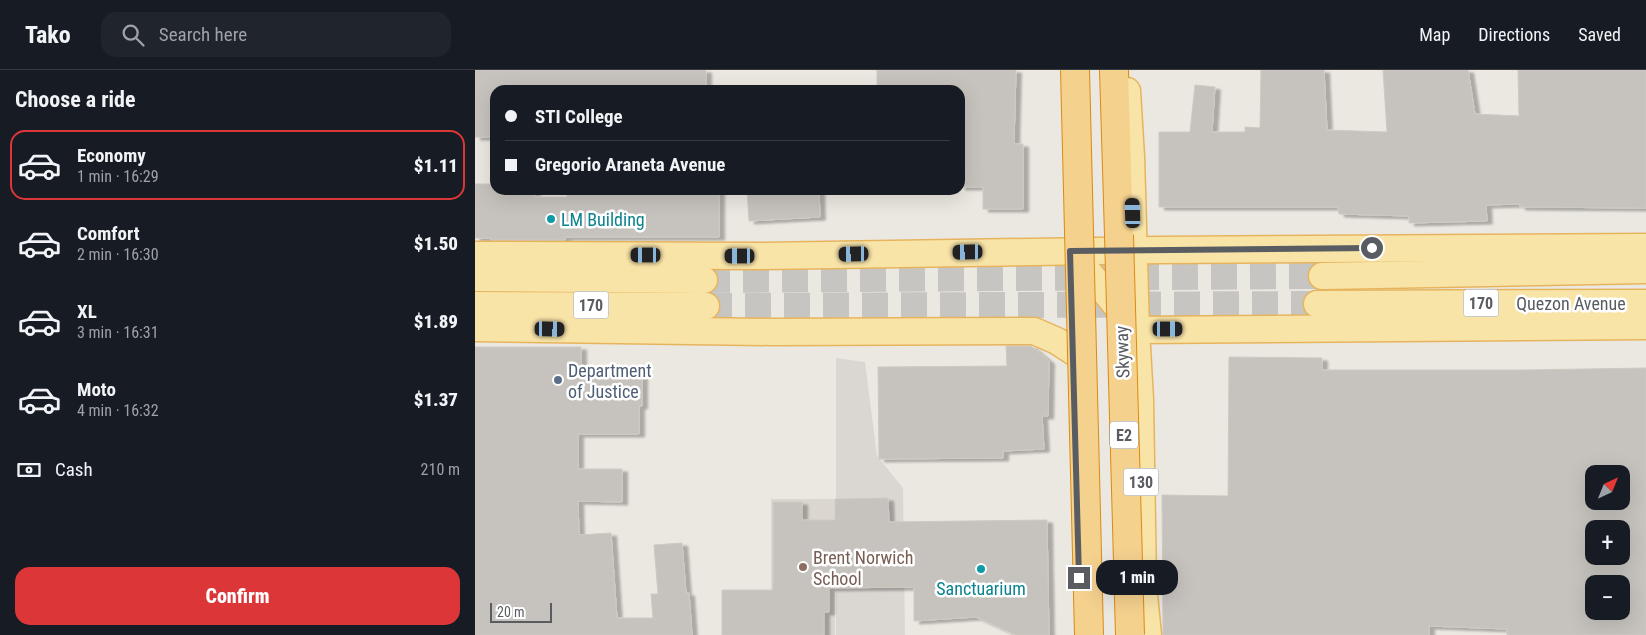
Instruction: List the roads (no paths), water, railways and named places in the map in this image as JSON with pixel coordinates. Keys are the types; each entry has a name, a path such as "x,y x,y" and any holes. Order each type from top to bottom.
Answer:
{"highway":[{"name":"E2","path":"1075,70 1089,635"},
{"name":"Skyway","path":"1114,70 1130,635"},
{"path":"1125,635 1125,629 1143,585"}],"main road":[{"path":"1066,70 1080,635"},
{"name":"130","path":"1127,70 1140,400 1143,585 1148,635"},
{"path":"475,255 759,256 1133,250 1646,247"},
{"path":"1070,251 1136,330 1646,326"},
{"name":"Quezon Avenue","path":"1322,276 1646,270"},
{"name":"170","path":"475,278 704,280"},
{"name":"Quezon Avenue","path":"1317,304 1646,303"},
{"name":"170","path":"475,305 706,306"},
{"path":"475,328 762,332 1034,331 1057,341 1074,352"}],"tunnel":[{"path":"704,280 1322,276"},
{"path":"706,306 1317,304"}],"place":[{"name":"LM Building","path":"551,219"},
{"name":"Department of Justice","path":"558,380"},
{"name":"Brent Norwich School","path":"803,567"},
{"name":"Sanctuarium","path":"981,569"}]}
